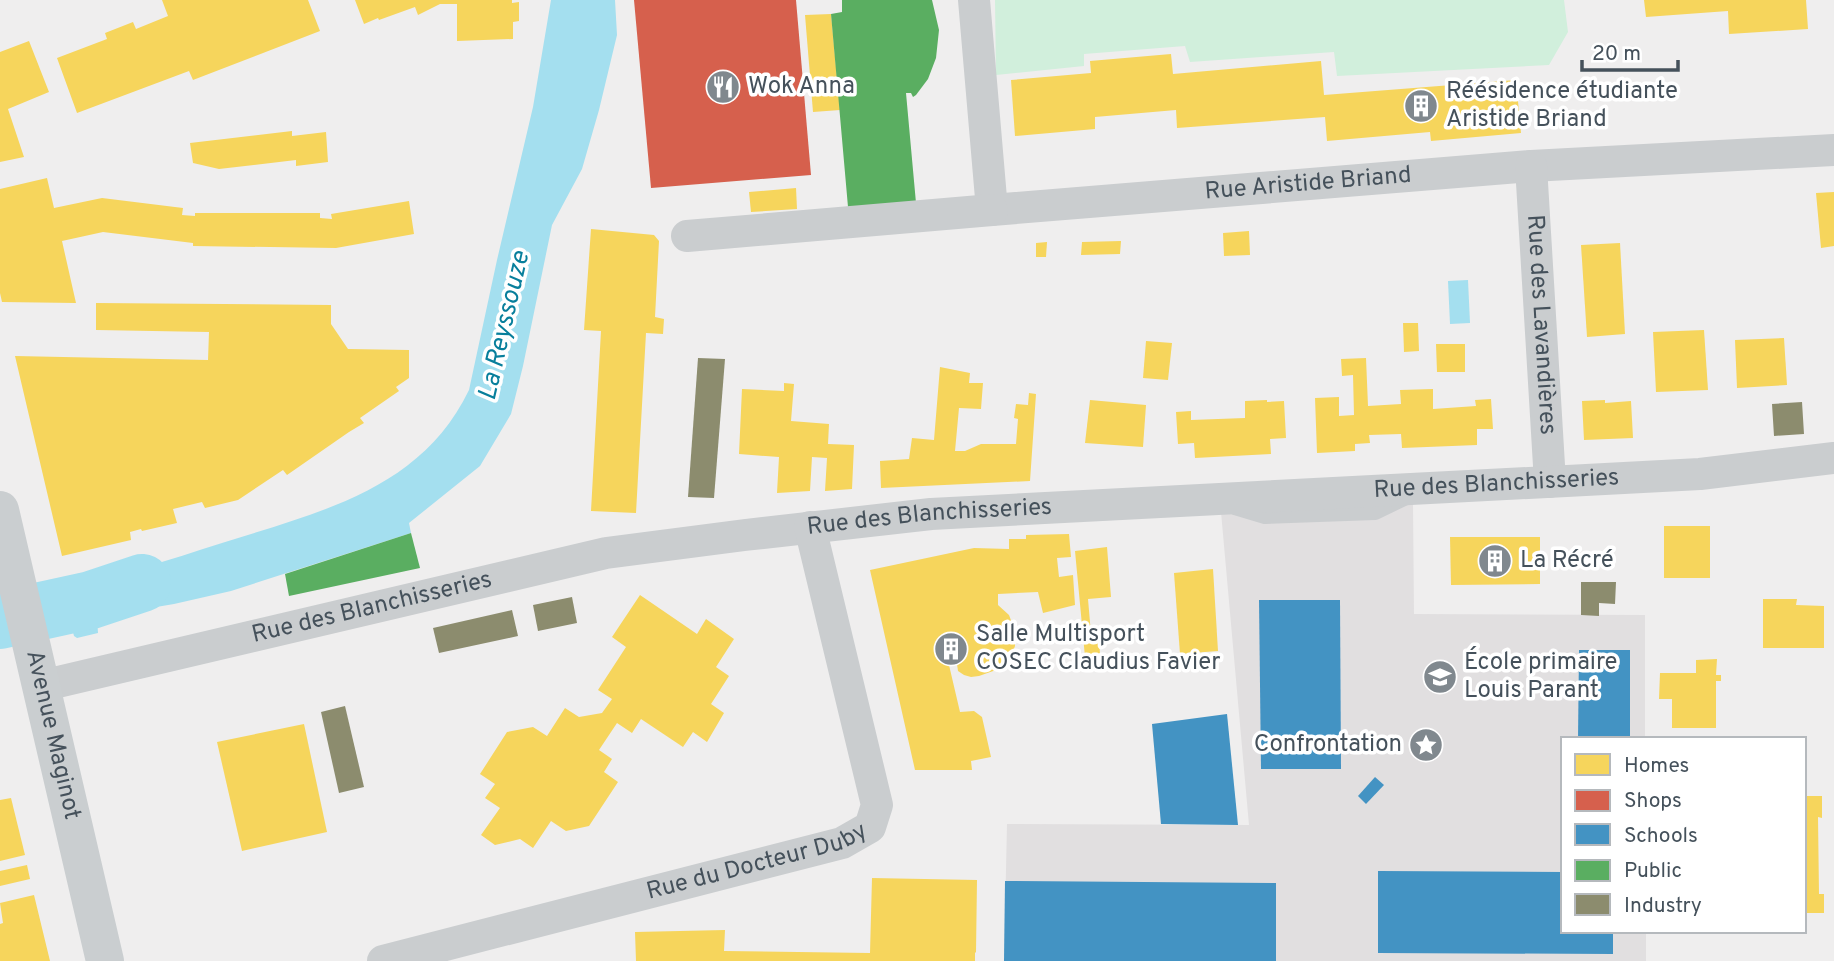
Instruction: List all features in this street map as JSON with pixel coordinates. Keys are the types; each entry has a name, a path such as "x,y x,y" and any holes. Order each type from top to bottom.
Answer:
{"main road":[{"name":"Avenue Maginot","path":"0,510 104,961"}],"street":[{"path":"974,0 992,210"},
{"name":"Rue Aristide Briand","path":"687,236 1531,166 1834,150"},
{"name":"Rue des Lavandières","path":"1531,166 1550,482"},
{"name":"Rue des Blanchisseries","path":"38,675 607,553 810,527 931,514 1700,474 1834,458"},
{"name":"Rue du Docteur Duby","path":"383,961 842,843 870,827 877,805 810,527"}],"shaded area":[{"name":"École primaire Louis Parant","path":"1413,504 1414,614 1645,615 1645,737 1561,737 1561,933 1646,933 1646,961 1004,961 1007,824 1249,825 1221,512"}],"green space":[{"path":"995,0 1564,0 1568,32 1549,65 1337,76 1334,52 1190,62 1185,46 1084,54 1084,66 996,75"}],"water":[{"path":"551,0 615,0 617,35 582,169 552,225 511,414 480,466 409,523 411,533 231,591 97,617 98,633 77,638 74,636 62,589 163,562 330,507 395,474 424,452 449,424 469,390 533,107"},
{"path":"1468,280 1470,323 1450,324 1448,281"}],"building: Homes":[{"path":"162,0 308,0 320,31 193,80 189,71 77,113 57,58 107,39 105,33 133,22 136,29 168,16"},
{"path":"355,0 512,0 512,3 519,2 519,21 513,22 513,39 457,41 457,4 440,4 418,15 415,7 364,24"},
{"path":"1644,0 1806,0 1808,29 1729,34 1728,11 1646,17"},
{"path":"831,14 840,110 813,112 805,15"},
{"path":"29,41 49,92 8,109 24,157 0,162 0,52"},
{"path":"1171,54 1173,74 1321,61 1324,95 1516,80 1521,133 1431,141 1430,132 1327,141 1325,117 1177,128 1176,110 1095,117 1095,129 1015,136 1011,80 1091,73 1090,61"},
{"path":"292,131 292,136 326,132 328,162 296,166 296,160 219,169 193,163 190,143"},
{"path":"47,178 54,208 102,198 183,208 182,215 320,213 320,218 332,219 331,214 409,201 414,234 336,248 193,246 193,243 103,232 62,241 76,303 2,302 0,189"},
{"path":"796,188 797,209 751,212 749,192"},
{"path":"1834,192 1834,246 1821,248 1816,193"},
{"path":"591,229 654,235 659,241 655,317 664,319 663,334 646,333 636,513 591,511 601,331 584,330"},
{"path":"1249,231 1250,255 1224,256 1223,233"},
{"path":"1121,241 1120,254 1081,255 1082,242"},
{"path":"1047,242 1046,257 1036,257 1036,243"},
{"path":"1620,243 1625,334 1587,337 1581,245"},
{"path":"96,303 331,305 331,324 348,349 409,350 409,378 396,387 399,391 360,418 364,423 287,475 283,470 238,500 205,508 202,502 173,509 177,523 130,532 131,540 62,556 15,356 208,360 209,332 96,330"},
{"path":"1403,323 1418,323 1419,351 1404,352"},
{"path":"1704,330 1708,390 1656,392 1653,332"},
{"path":"1784,338 1787,385 1737,388 1735,340"},
{"path":"1146,341 1172,343 1168,380 1143,378"},
{"path":"1436,344 1465,344 1465,372 1437,372"},
{"path":"1366,358 1368,406 1401,404 1400,390 1433,389 1433,409 1476,406 1475,400 1491,399 1493,429 1477,429 1477,445 1402,448 1401,434 1369,435 1370,443 1355,444 1355,451 1317,453 1315,398 1339,397 1339,416 1354,415 1353,375 1342,376 1341,359"},
{"path":"940,367 970,373 969,383 983,383 981,409 959,408 955,451 965,451 981,444 1016,444 1016,404 1028,405 1029,393 1036,394 1030,481 881,488 880,461 909,459 912,438 934,440"},
{"path":"784,383 794,384 791,421 829,424 828,444 854,445 852,489 825,491 827,458 812,457 810,491 777,493 779,457 739,454 742,389 784,391"},
{"path":"1090,400 1146,405 1143,447 1085,443"},
{"path":"1605,400 1605,403 1631,401 1633,438 1584,440 1582,401"},
{"path":"1245,401 1284,401 1286,438 1270,439 1271,454 1195,458 1194,443 1178,444 1176,412 1191,411 1191,420 1245,418"},
{"path":"1664,526 1710,526 1710,578 1664,578"},
{"name":"Salle Multisport COSEC Claudius Favier","path":"1069,534 1071,557 1057,558 1059,577 1073,575 1075,605 1043,613 1038,592 998,594 998,605 1009,615 1015,631 1015,646 1011,657 996,670 979,676 964,675 958,671 957,664 949,665 960,712 974,711 982,717 991,757 971,761 972,770 915,770 870,570 974,548 1009,549 1009,539 1026,539 1026,535"},
{"name":"La Récré","path":"1450,537 1540,537 1540,584 1451,585"},
{"path":"1107,547 1111,597 1088,599 1091,634 1099,633 1100,656 1085,657 1075,551"},
{"path":"1213,569 1218,651 1180,654 1174,573"},
{"path":"640,595 697,634 706,619 734,639 716,667 729,676 711,704 724,713 707,742 693,732 683,747 641,719 632,733 617,723 599,750 612,759 604,772 618,782 589,826 566,831 551,821 533,848 520,839 495,845 481,835 500,808 485,798 495,784 480,774 507,732 533,727 547,736 565,708 579,717 602,713 612,699 598,690 626,647 612,637"},
{"path":"1763,599 1797,599 1796,605 1824,606 1824,648 1763,648"},
{"path":"1717,659 1716,675 1721,675 1721,681 1716,681 1716,728 1672,728 1672,699 1659,699 1660,673 1696,673 1696,660"},
{"path":"304,724 327,832 242,851 217,742"},
{"path":"1806,796 1822,796 1822,818 1818,817 1819,894 1824,894 1824,913 1806,913"},
{"path":"11,798 25,855 0,861 0,800"},
{"path":"27,865 30,879 0,886 0,871"},
{"path":"872,878 977,880 975,961 636,961 635,932 725,930 724,951 870,953"},
{"path":"34,895 50,961 0,961 0,924 3,923 0,903"}],"building: Shops":[{"name":"Wok Anna","path":"634,0 796,0 811,175 651,188"}],"building: Schools":[{"path":"1259,600 1340,600 1341,769 1261,769"},
{"path":"1579,650 1630,650 1630,737 1578,737"},
{"path":"1227,714 1238,825 1161,824 1152,724"},
{"path":"1375,777 1384,785 1366,804 1358,796"},
{"path":"1378,871 1561,872 1561,933 1613,933 1613,954 1378,953"},
{"path":"1005,881 1276,883 1276,961 1004,961"}],"building: Public":[{"path":"842,0 932,0 939,30 936,58 928,79 916,95 913,97 911,93 906,93 916,203 848,207 831,14 842,12"},
{"path":"411,533 420,568 289,596 285,574"}],"building: Industry":[{"path":"698,358 725,359 714,498 688,497"},
{"path":"1802,402 1804,434 1774,436 1772,404"},
{"path":"1581,582 1616,582 1615,604 1599,603 1599,616 1581,615"},
{"path":"572,597 577,623 538,631 533,605"},
{"path":"512,610 518,636 439,653 433,628"},
{"path":"345,706 364,787 339,793 321,712"}],"waterway":[{"name":"La Reyssouze","path":"0,620 91,600 142,583"}],"place":[{"name":"Wok Anna","path":"723,87"},
{"name":"Réésidence étudiante Aristide Briand","path":"1421,106"},
{"name":"La Récré","path":"1495,561"},
{"name":"Salle Multisport COSEC Claudius Favier","path":"951,649"},
{"name":"École primaire Louis Parant","path":"1440,677"},
{"name":"Confrontation","path":"1426,745"}]}
